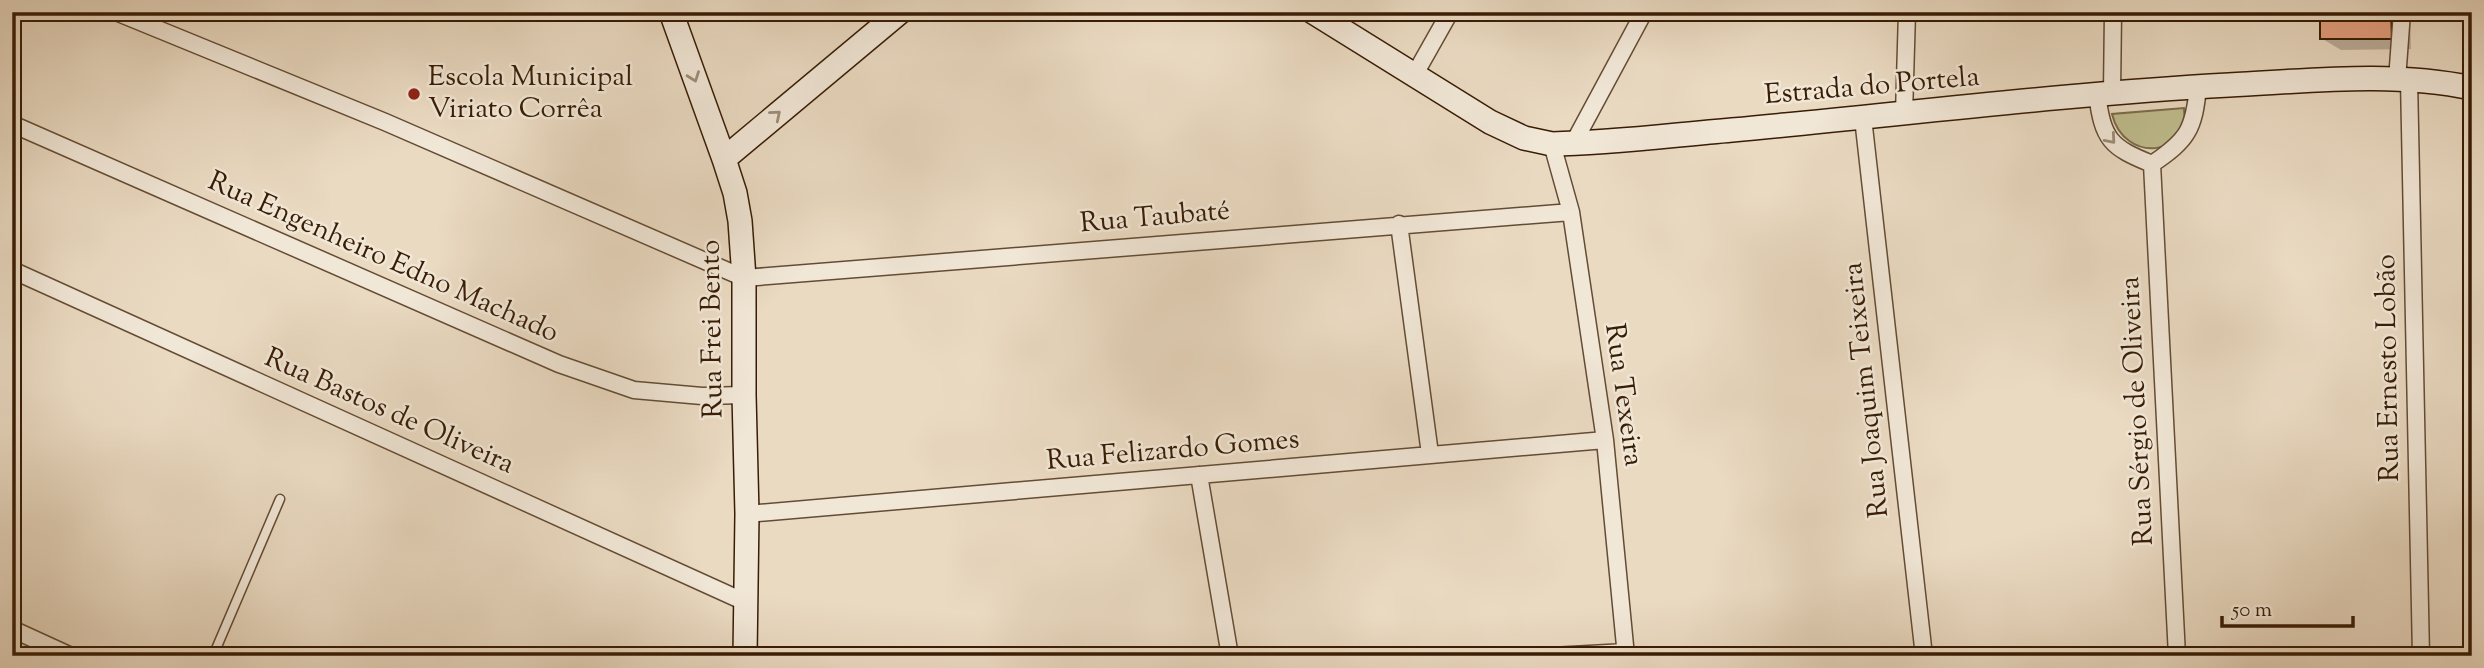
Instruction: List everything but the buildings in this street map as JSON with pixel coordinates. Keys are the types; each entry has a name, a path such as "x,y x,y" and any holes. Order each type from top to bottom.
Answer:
{"main road":[{"name":"Rua Frei Bento","path":"671,12 724,159 735,193 740,221 744,278 747,514 745,656"},
{"path":"724,159 900,12"},
{"name":"Estrada do Portela","path":"1314,12 1357,42 1415,74 1490,122 1524,138 1563,144 2105,94 2309,80 2403,80 2451,83 2472,88"}],"street":[{"path":"116,12 386,122 744,278"},
{"path":"1415,74 1450,12"},
{"path":"1563,144 1644,12"},
{"path":"1904,114 1907,12"},
{"path":"2113,12 2103,130 2123,153 2152,163 2170,152 2191,127 2198,87"},
{"name":"Rua Ernesto Lobão","path":"2402,12 2421,656"},
{"name":"Rua Joaquim Teixeira","path":"1863,118 1924,656"},
{"name":"Rua Engenheiro Edno Machado","path":"12,124 559,363 634,390 702,396 744,395"},
{"name":"Rua Texeira","path":"1563,144 1605,440 1626,654"},
{"name":"Rua Sérgio de Oliveira","path":"2152,163 2177,656"},
{"name":"Rua Taubaté","path":"744,278 1571,212"},
{"path":"1399,224 1430,454"},
{"name":"Rua Bastos de Oliveira","path":"12,270 745,602"},
{"name":"Rua Felizardo Gomes","path":"747,514 1605,440"},
{"path":"1199,475 1230,656"},
{"path":"12,629 71,656"},
{"path":"1552,656 1626,654"}],"lane":[{"path":"213,656 280,499"}],"shaded area":[{"path":"2184,108 2183,124 2177,137 2167,145 2155,148 2142,147 2129,141 2119,130 2112,114"}],"place":[{"name":"Escola Municipal Viriato Corrêa","path":"414,94"}]}
